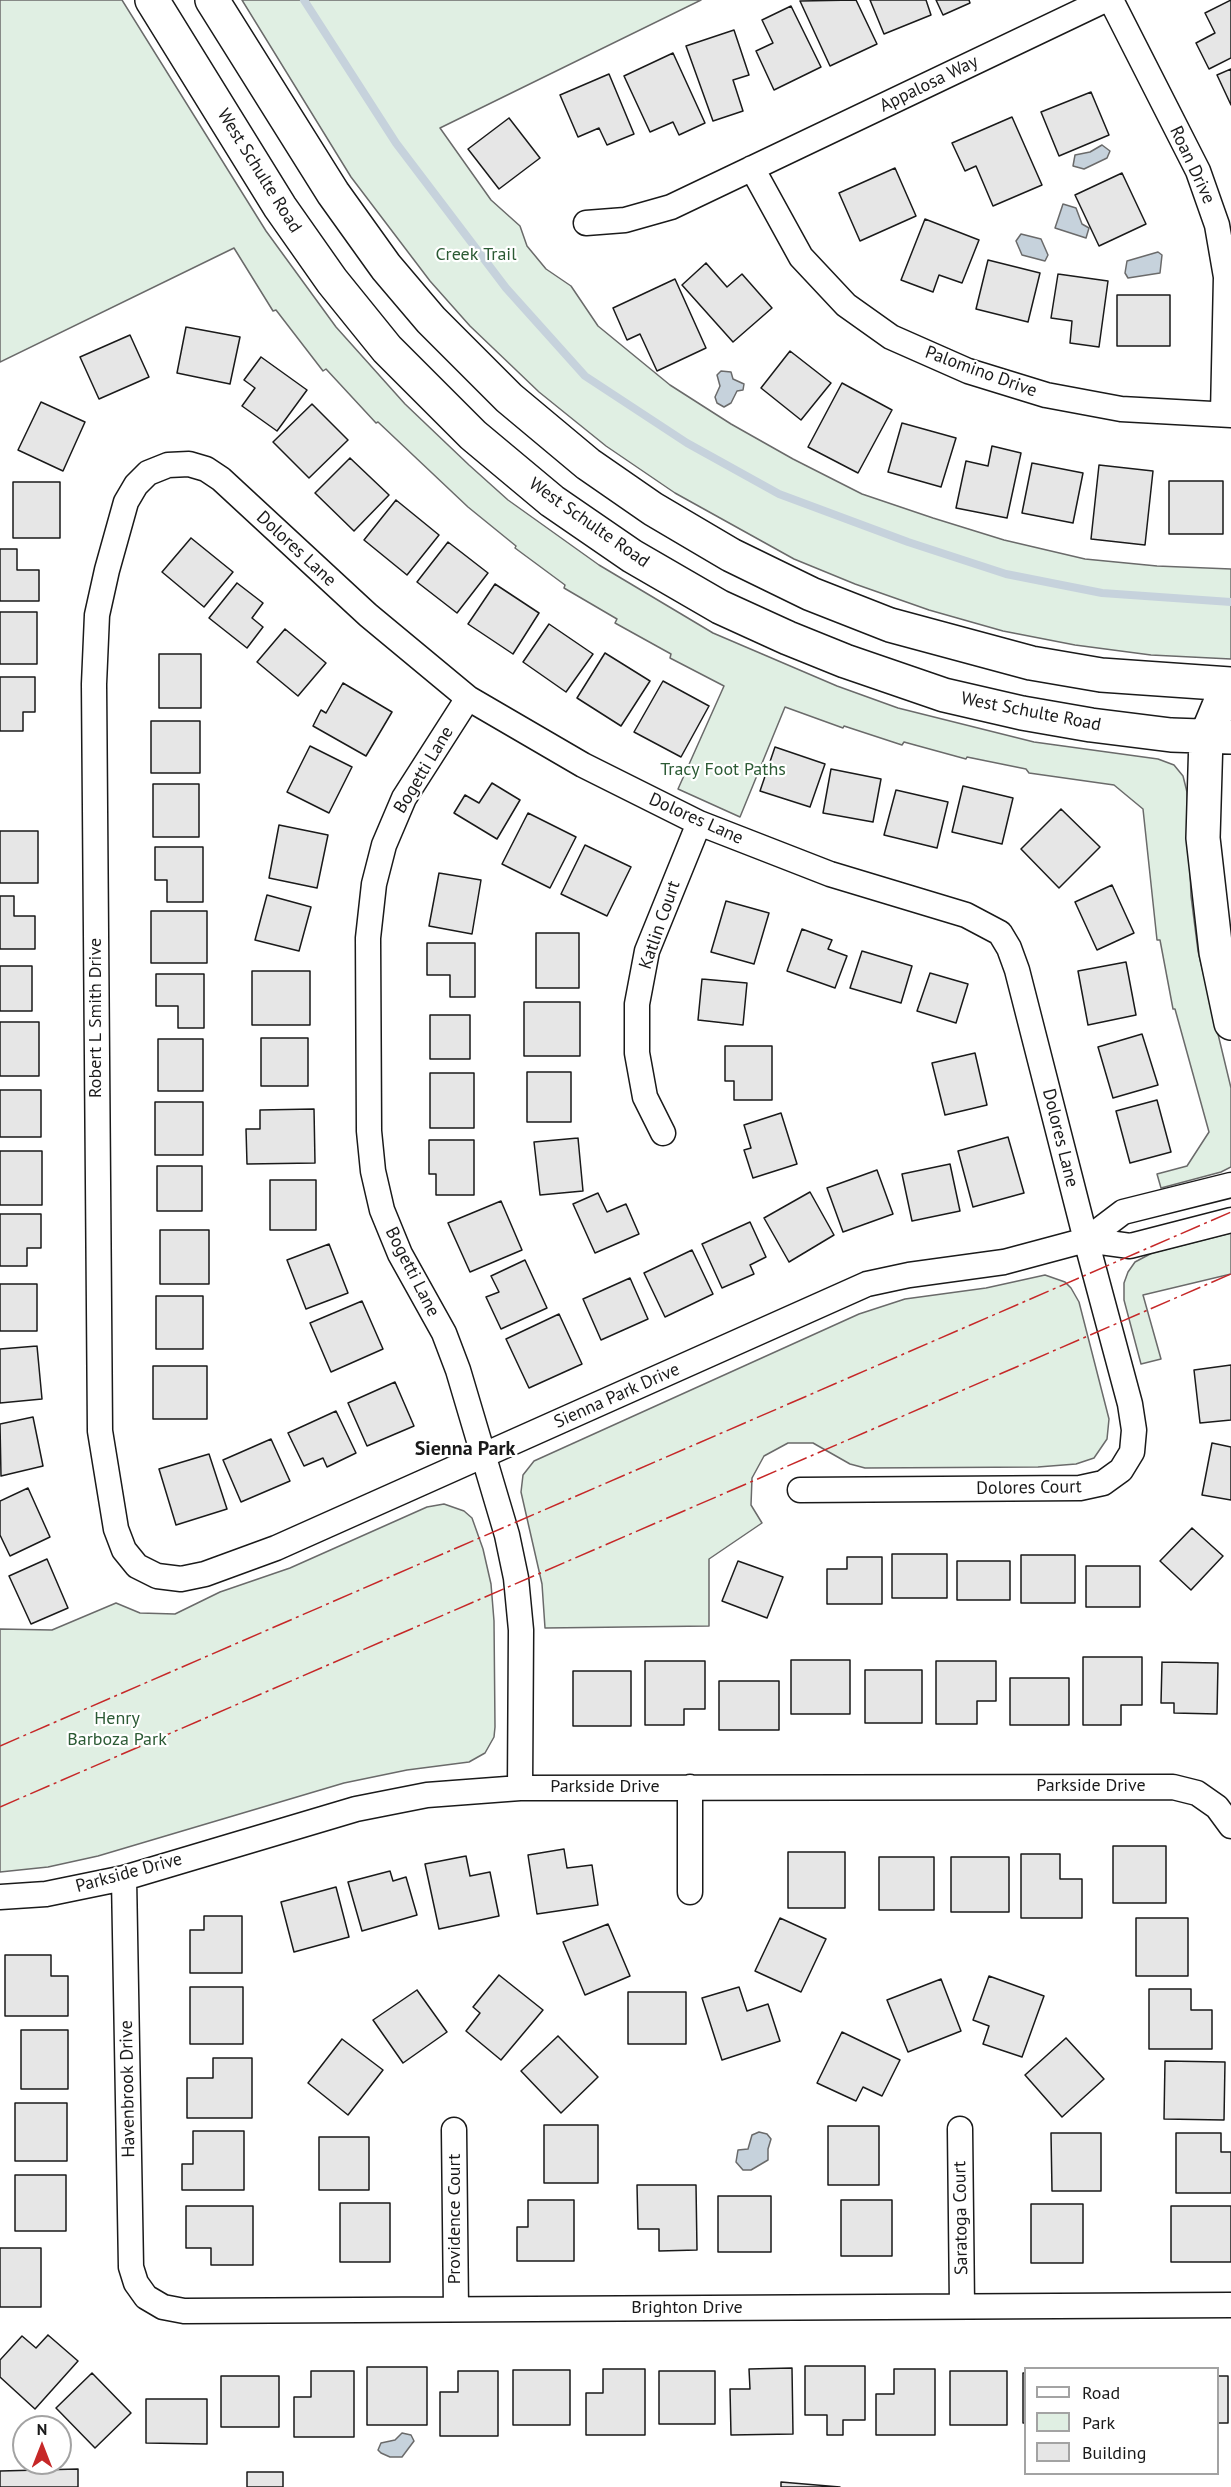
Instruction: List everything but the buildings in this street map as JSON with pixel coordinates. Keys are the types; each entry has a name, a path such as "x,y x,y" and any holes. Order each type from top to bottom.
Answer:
{"main road":[{"name":"West Schulte Road","path":"152,0 280,207 332,281 387,349 473,435 552,501 632,556 720,607 844,661 944,695 1022,713 1091,725 1218,737"},
{"path":"212,0 333,193 386,267 431,320 509,398 588,464 653,509 731,555 811,594 900,628 1031,663 1101,675 1230,686 1218,737 1203,838 1216,952 1231,1023"}],"street":[{"name":"Appalosa Way","path":"586,223 625,220 670,207 1105,0"},
{"name":"Roan Drive","path":"1112,0 1198,171 1218,225 1226,277 1227,415"},
{"name":"Palomino Drive","path":"752,168 801,257 846,305 891,337 968,371 1046,395 1121,409 1227,415"},
{"name":"Dolores Lane","path":"168,465 189,464 206,469 221,479 368,615 468,698 583,765 699,823 830,874 966,915 1000,933 1010,948 1017,970 1086,1240"},
{"name":"Robert L Smith Drive","path":"157,1576 137,1566 124,1550 116,1529 100,1431 94,684 97,615 106,570 126,502 135,485 148,473 168,465"},
{"name":"Bogetti Lane","path":"468,698 404,798 384,845 374,884 368,938 369,1131 373,1171 382,1210 400,1254 444,1334 458,1370 507,1535 516,1578 521,1630 520,1788"},
{"name":"Katlin Court","path":"663,1133 645,1097 637,1053 637,1004 647,951 699,823"},
{"name":"Sienna Park Drive","path":"157,1576 181,1579 206,1574 266,1552 867,1284 909,1275 1004,1262 1086,1240 1123,1212 1231,1185"},
{"name":"Sienna Park Drive","path":"1086,1240 1131,1246 1231,1220"},
{"name":"Dolores Court","path":"800,1490 1080,1488 1103,1483 1121,1470 1132,1452 1134,1430 1130,1404 1086,1240"},
{"path":"690,1787 690,1892"},
{"name":"Parkside Drive","path":"0,1897 46,1894 124,1878 356,1809 427,1795 520,1788 1173,1787 1197,1792 1224,1816"},
{"name":"Havenbrook Drive","path":"124,1878 131,2267 135,2283 146,2297"},
{"name":"Saratoga Court","path":"960,2129 962,2306"},
{"name":"Providence Court","path":"454,2130 456,2309"},
{"name":"Brighton Drive","path":"146,2297 163,2307 184,2311 1231,2305"}],"green space":[{"name":"Tracy Foot Paths","path":"0,0 122,0 266,231 336,327 405,404 469,465 508,500 599,565 713,633 837,686 898,708 1034,742 1158,759 1174,765 1183,776 1187,792 1191,896 1198,951 1231,1088 1231,1167 1221,1172 1161,1188 1157,1174 1187,1166 1209,1132 1175,1009 1173,1009 1160,940 1157,940 1143,809 1114,785 1029,773 1026,769 967,757 966,759 904,742 902,745 844,726 843,728 785,707 740,817 678,789 724,686 670,658 671,654 615,623 617,619 564,588 565,585 515,548 516,546 468,507 378,422 376,423 326,369 323,371 276,310 273,311 234,248 0,362"},
{"name":"Creek Trail","path":"242,0 701,0 440,128 491,200 520,226 527,246 546,269 571,286 598,326 670,385 731,424 862,494 933,518 1004,540 1085,559 1157,566 1231,569 1231,659 1151,655 1075,645 1003,631 929,610 855,584 794,559 675,493 606,446 539,392 470,326 430,281 351,177"},
{"path":"1231,1233 1231,1274 1143,1295 1161,1359 1141,1364 1124,1300 1124,1283 1128,1272 1135,1262 1152,1253"},
{"path":"1045,1275 1065,1282 1079,1302 1109,1419 1107,1439 1094,1458 1076,1464 1038,1467 865,1468 850,1464 813,1443 788,1443 764,1456 752,1478 751,1505 762,1523 709,1559 709,1626 545,1628 542,1584 521,1492 523,1475 534,1461 859,1314 905,1299 986,1288"},
{"name":"Henry Barboza Park","path":"444,1504 464,1511 472,1518 483,1549 491,1584 494,1621 495,1727 494,1737 485,1753 469,1762 407,1770 344,1783 98,1856 48,1867 0,1872 0,1629 52,1630 116,1603 140,1613 175,1614 220,1592 290,1568 427,1507"}],"shaded area":[{"path":"1102,145 1110,151 1107,158 1084,169 1073,166 1075,155 1090,152"},
{"path":"1063,204 1076,208 1082,224 1089,228 1086,238 1055,228"},
{"path":"1021,234 1041,239 1048,255 1045,261 1022,255 1016,241"},
{"path":"1158,252 1162,255 1160,273 1128,278 1125,273 1127,261"},
{"path":"721,371 731,372 733,379 744,384 743,390 737,391 731,403 724,407 717,403 715,397 720,386 717,375"},
{"path":"759,2132 767,2134 771,2139 768,2160 751,2170 743,2170 736,2162 738,2150 748,2149 752,2135"},
{"path":"402,2433 411,2435 414,2441 402,2457 390,2457 378,2450 381,2443 395,2440"}],"waterway":[{"path":"304,0 396,143 506,288 585,376 687,443 779,494 908,542 1006,574 1102,593 1231,602"}],"power":[{"path":"0,1746 1231,1212"},
{"path":"0,1807 1231,1274"}],"district":[{"name":"Sienna Park","path":"465,1449"}]}
